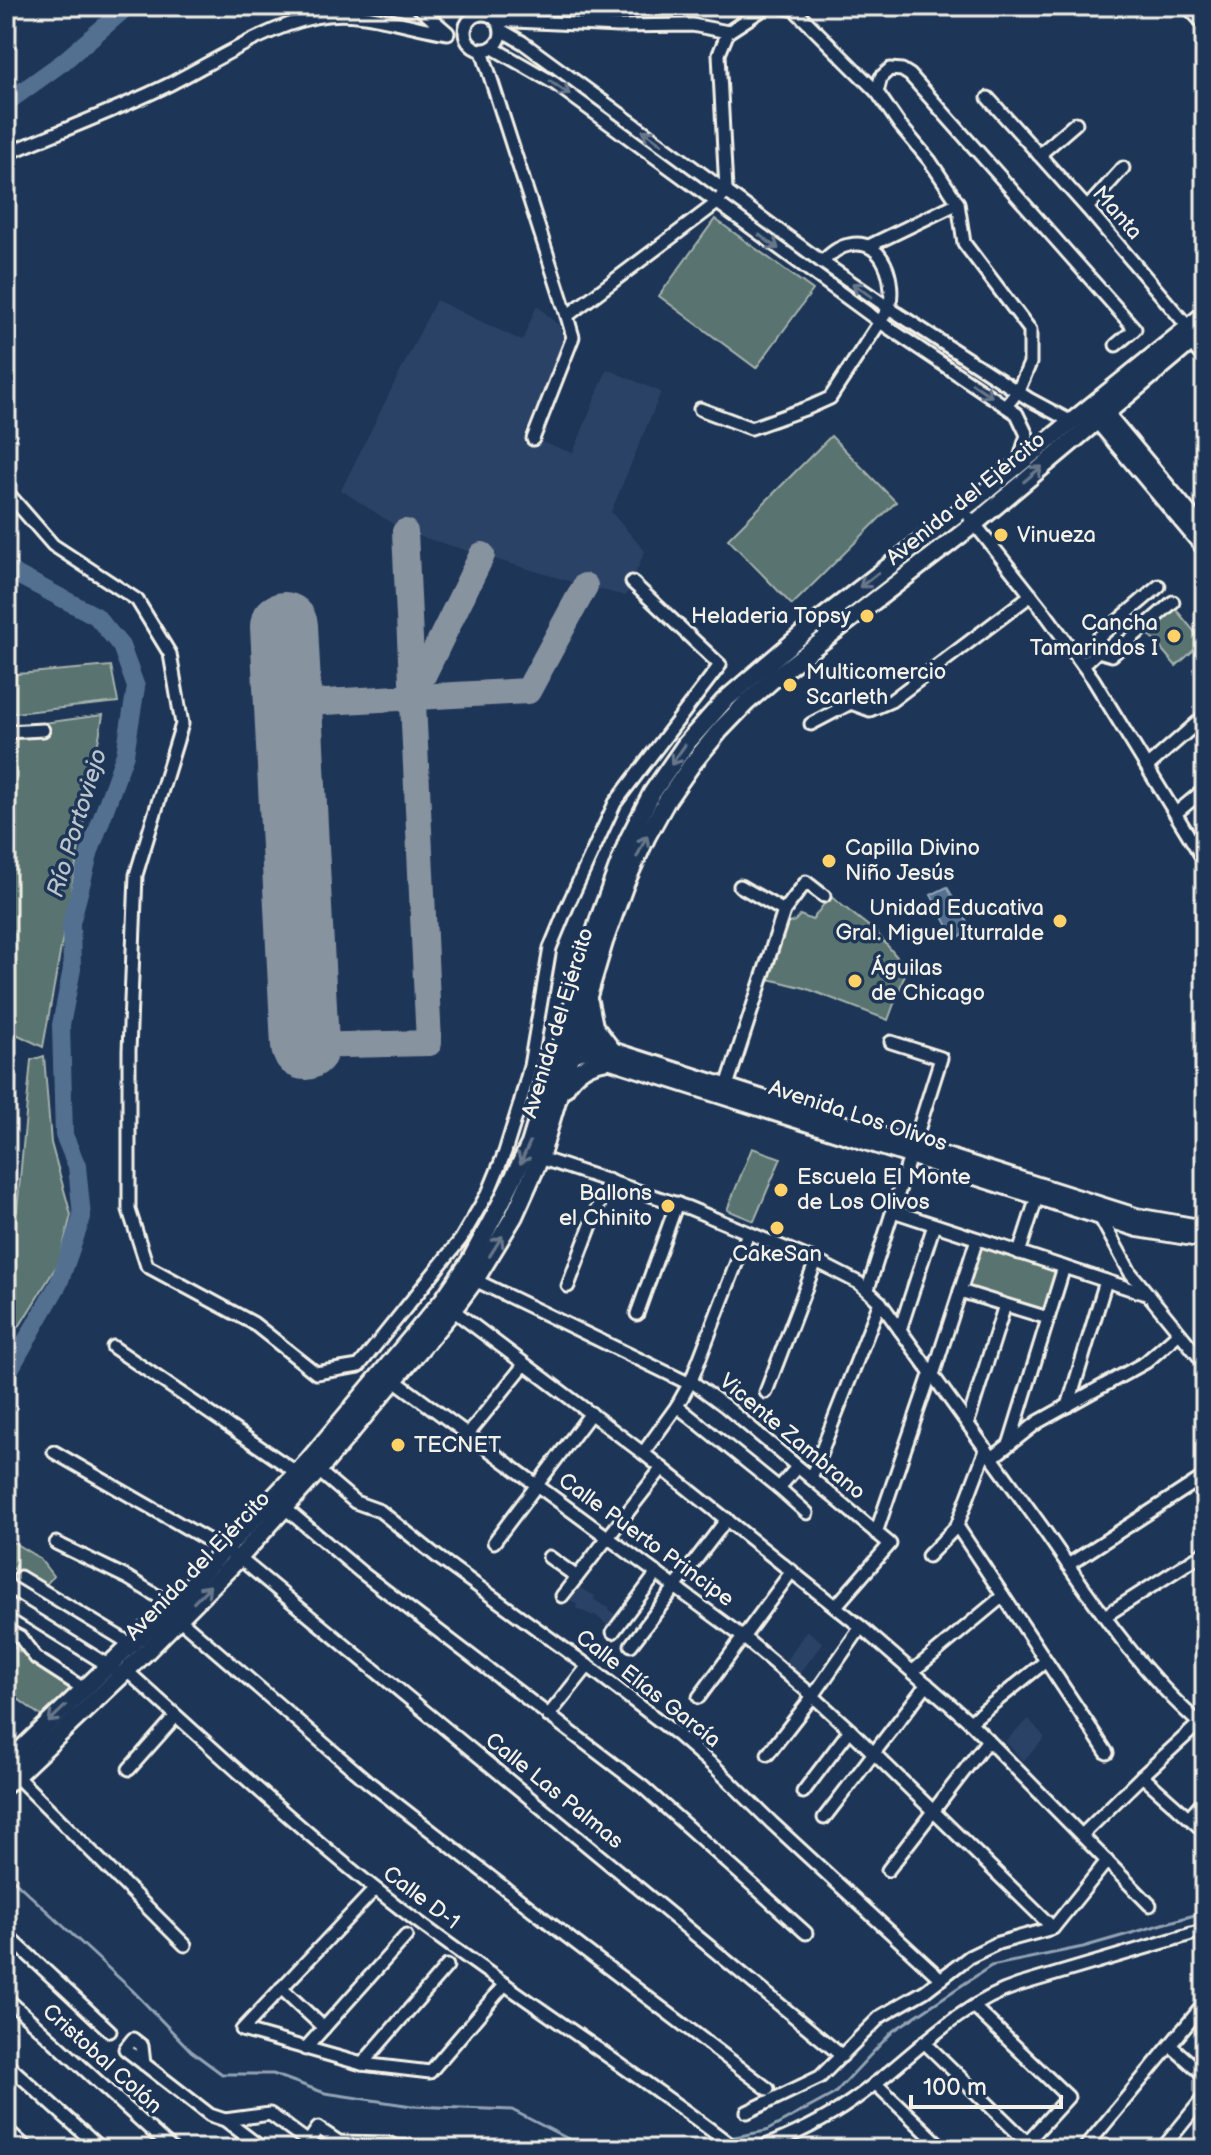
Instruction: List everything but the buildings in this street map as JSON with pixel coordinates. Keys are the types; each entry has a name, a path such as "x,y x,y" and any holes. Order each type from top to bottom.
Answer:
{"main road":[{"name":"Avenida del Ejército","path":"470,1274 530,1144 553,1072 625,884 667,800 692,764 746,703 973,525 1096,411 1195,333 1205,314"},
{"name":"Avenida del Ejército","path":"9,1773 119,1670 232,1554 389,1376 447,1306 514,1216 540,1158 579,1029 582,996 608,891 628,840 652,793 686,744 724,701 807,630 1070,421 1096,411"},
{"path":"558,1100 570,1079 582,1068 610,1055 582,996"},
{"name":"Avenida del Ejército","path":"232,1554 285,1508 307,1468"},
{"name":"Avenida del Ejército","path":"9,1773 84,1689 119,1670"}],"street":[{"path":"417,6 448,33"},
{"path":"567,316 717,203 726,190 719,54 728,32 768,6"},
{"path":"780,6 795,10 877,92 958,203 964,243 1030,330 1030,363 1018,391 1006,406"},
{"path":"1189,6 1205,23"},
{"path":"6,154 166,85 286,25 316,16 358,14 418,29 448,33 464,30"},
{"path":"1019,464 1027,435 1017,414 880,322 554,83 488,49 476,50 467,42 464,30 469,20 480,14 492,16 498,25 822,262 1029,399 1070,421"},
{"path":"498,25 692,25 728,32"},
{"path":"488,49 499,40 498,25"},
{"path":"488,49 573,337 533,439"},
{"path":"877,92 881,77 890,69 902,70 910,75 1135,329 1116,345"},
{"name":"Manta","path":"988,98 1195,333 1205,360"},
{"path":"1039,155 1076,123"},
{"path":"1087,208 1123,168"},
{"path":"822,262 839,248 852,244 869,246 958,203"},
{"path":"700,409 751,428 830,398 889,308 892,297 891,280 883,259 869,246"},
{"path":"1096,411 1200,529 1205,549"},
{"path":"6,491 53,545 137,600 170,654 182,724 136,875 129,1051 129,1210 147,1266 253,1323 316,1373 359,1366 461,1239 489,1191 519,1107 530,1066 550,948 567,907 615,803 720,665 632,582"},
{"path":"964,507 973,525 1083,665 1205,862"},
{"path":"1083,665 1098,651 1099,637 1159,586"},
{"path":"811,724 844,705 851,703 870,710 891,701 1031,595"},
{"path":"1098,651 1112,655 1173,602"},
{"path":"1148,766 1205,716"},
{"path":"6,732 43,730"},
{"path":"1176,813 1205,789"},
{"path":"725,1091 784,911 806,882 824,896"},
{"path":"740,886 784,911"},
{"name":"Avenida Los Olivos","path":"579,1029 594,1048 610,1055 912,1151 1136,1216 1205,1228"},
{"path":"868,1289 941,1058 891,1042"},
{"path":"553,1072 571,1056 594,1048"},
{"name":"Avenida Los Olivos","path":"912,1151 1037,1197 1138,1229 1205,1240"},
{"path":"540,1158 677,1203 816,1261 848,1276 868,1289 880,1302 1144,1668 1203,1723 1142,1776 1082,1835"},
{"path":"568,1286 608,1180"},
{"path":"1019,1253 1037,1197"},
{"path":"637,1314 677,1203"},
{"path":"893,1211 1149,1295"},
{"path":"1100,1217 1124,1263 1205,1364"},
{"path":"900,1330 934,1225"},
{"path":"643,1453 690,1383 748,1233"},
{"path":"836,1606 890,1544 876,1533 977,1239"},
{"path":"766,1392 816,1261"},
{"path":"1009,1444 1064,1267"},
{"name":"Vicente Zambrano","path":"470,1274 690,1383 725,1406 876,1533"},
{"path":"1068,1406 1106,1281"},
{"path":"960,1291 1048,1318"},
{"path":"811,1478 880,1302"},
{"path":"968,1422 1005,1305"},
{"path":"447,1306 643,1453 913,1671 970,1722 1150,1905"},
{"path":"928,1556 957,1526 989,1453 1146,1362 1179,1333"},
{"name":"Calle Elías García","path":"113,1347 307,1468 355,1502 380,1511 439,1558 588,1666 700,1753 941,1979"},
{"path":"468,1434 524,1365"},
{"name":"Calle Puerto Principe","path":"389,1376 743,1637 850,1730 1053,1928"},
{"path":"677,1406 807,1513"},
{"path":"494,1542 591,1413"},
{"name":"Calle Las Palmas","path":"54,1452 232,1554 842,2056"},
{"path":"779,1488 797,1467"},
{"path":"562,1596 662,1468"},
{"path":"1068,1565 1205,1476"},
{"path":"285,1508 361,1572 643,1787 806,1933"},
{"path":"631,1645 727,1519"},
{"path":"957,1526 1107,1753"},
{"path":"56,1543 128,1578 176,1612 367,1781 768,2089"},
{"path":"1105,1616 1205,1552"},
{"path":"549,1557 577,1577"},
{"path":"699,1697 792,1571"},
{"path":"613,1632 657,1573"},
{"path":"20,1577 138,1649"},
{"path":"913,1671 1003,1596"},
{"name":"Calle D-1","path":"6,1602 119,1670 176,1716 295,1824 375,1889 736,2149"},
{"path":"768,1754 861,1627"},
{"path":"6,1630 20,1637 36,1658 84,1689"},
{"path":"970,1722 1046,1661"},
{"path":"548,1716 588,1666"},
{"path":"824,1818 927,1684"},
{"path":"129,1769 176,1716"},
{"path":"803,1792 850,1730"},
{"path":"888,1870 988,1740"},
{"path":"9,1773 185,1945"},
{"path":"1142,1776 1205,1832"},
{"path":"1189,1817 1205,1799"},
{"path":"747,2112 820,2077 881,2016 925,1991 969,1957 1053,1928 1107,1861"},
{"path":"375,1889 242,2030 362,2064 430,2072 505,1984"},
{"path":"758,2149 849,2103 924,2042 996,1994 1205,1930"},
{"path":"6,1934 110,2031"},
{"path":"305,2049 406,1936"},
{"path":"362,2064 447,1966"},
{"path":"281,1988 324,2028"},
{"name":"Cristobal Colón","path":"6,1998 172,2149"},
{"path":"1084,2149 1205,2003"},
{"path":"924,2042 1030,2146 1068,2097 974,2007"},
{"path":"1170,2045 1205,2076"},
{"path":"6,2063 101,2149"},
{"path":"144,2064 210,2115 225,2120 263,2149"},
{"path":"875,2083 944,2149"},
{"path":"1162,2149 1205,2096"},
{"path":"225,2120 270,2114 313,2145 318,2128 336,2145 388,2143 397,2148 428,2149"},
{"path":"6,2129 28,2149"},
{"path":"783,2139 793,2149"}],"shaded area":[{"path":"436,300 522,341 537,305 566,333 524,436 573,453 607,369 661,392 611,512 645,551 626,596 405,532 341,490"},
{"path":"947,887 972,930 955,939 931,895"},
{"path":"579,1587 622,1619 616,1629 594,1614 576,1608 577,1604 570,1600"},
{"path":"807,1630 823,1643 799,1674 785,1662"},
{"path":"1029,1719 1045,1738 1023,1761 1005,1741"}],"green space":[{"path":"715,219 813,290 756,368 659,296"},
{"path":"831,436 896,502 792,605 728,539"},
{"name":"Cancha Tamarindos I","path":"1173,606 1203,642 1176,666 1145,630"},
{"path":"111,666 118,702 6,714 6,675"},
{"path":"103,715 43,1047 6,1029 6,728"},
{"path":"830,896 876,932 907,969 888,1020 805,988 769,979 786,924 800,915 812,920"},
{"path":"44,1056 51,1143 71,1215 59,1262 19,1327 6,1315 6,1200 17,1211 31,1060"},
{"path":"752,1148 781,1158 754,1221 727,1210"},
{"path":"979,1244 1059,1271 1046,1312 965,1288"},
{"path":"6,1538 39,1558 53,1576 45,1586 6,1565"},
{"path":"9,1635 16,1644 15,1648 71,1688 45,1719 6,1690 9,1674 6,1671 6,1637"}],"waterway":[{"name":"Río Portoviejo","path":"6,103 63,62 128,6"},
{"name":"Río Portoviejo","path":"6,569 96,616 121,646 136,687 125,754 90,851 71,923 72,969 61,1025 64,1135 77,1166 82,1217 59,1283 6,1376"},
{"path":"6,1873 132,1990 191,2051 222,2074 273,2074 325,2093 412,2106 512,2110 586,2148 622,2149"},
{"path":"729,2138 766,2131 834,2094 893,2031 991,1966 1083,1947 1205,1912"},
{"path":"671,2149 717,2140"}],"taxiway":[{"path":"305,1046 429,1043 405,532"},
{"path":"414,694 482,555"},
{"path":"288,704 528,691 585,586"}],"runway":[{"path":"284,626 305,1046"}],"place":[{"name":"Vinueza","path":"1001,535"},
{"name":"Heladeria Topsy","path":"867,616"},
{"name":"Cancha Tamarindos I","path":"1174,636"},
{"name":"Multicomercio Scarleth","path":"790,685"},
{"name":"Capilla Divino Niño Jesús","path":"829,861"},
{"name":"Unidad Educativa Gral. Miguel Iturralde","path":"1060,921"},
{"name":"Águilas de Chicago","path":"855,981"},
{"name":"Escuela El Monte de Los Olivos","path":"781,1190"},
{"name":"Ballons el Chinito","path":"668,1206"},
{"name":"CakeSan","path":"777,1228"},
{"name":"TECNET","path":"398,1445"}]}
